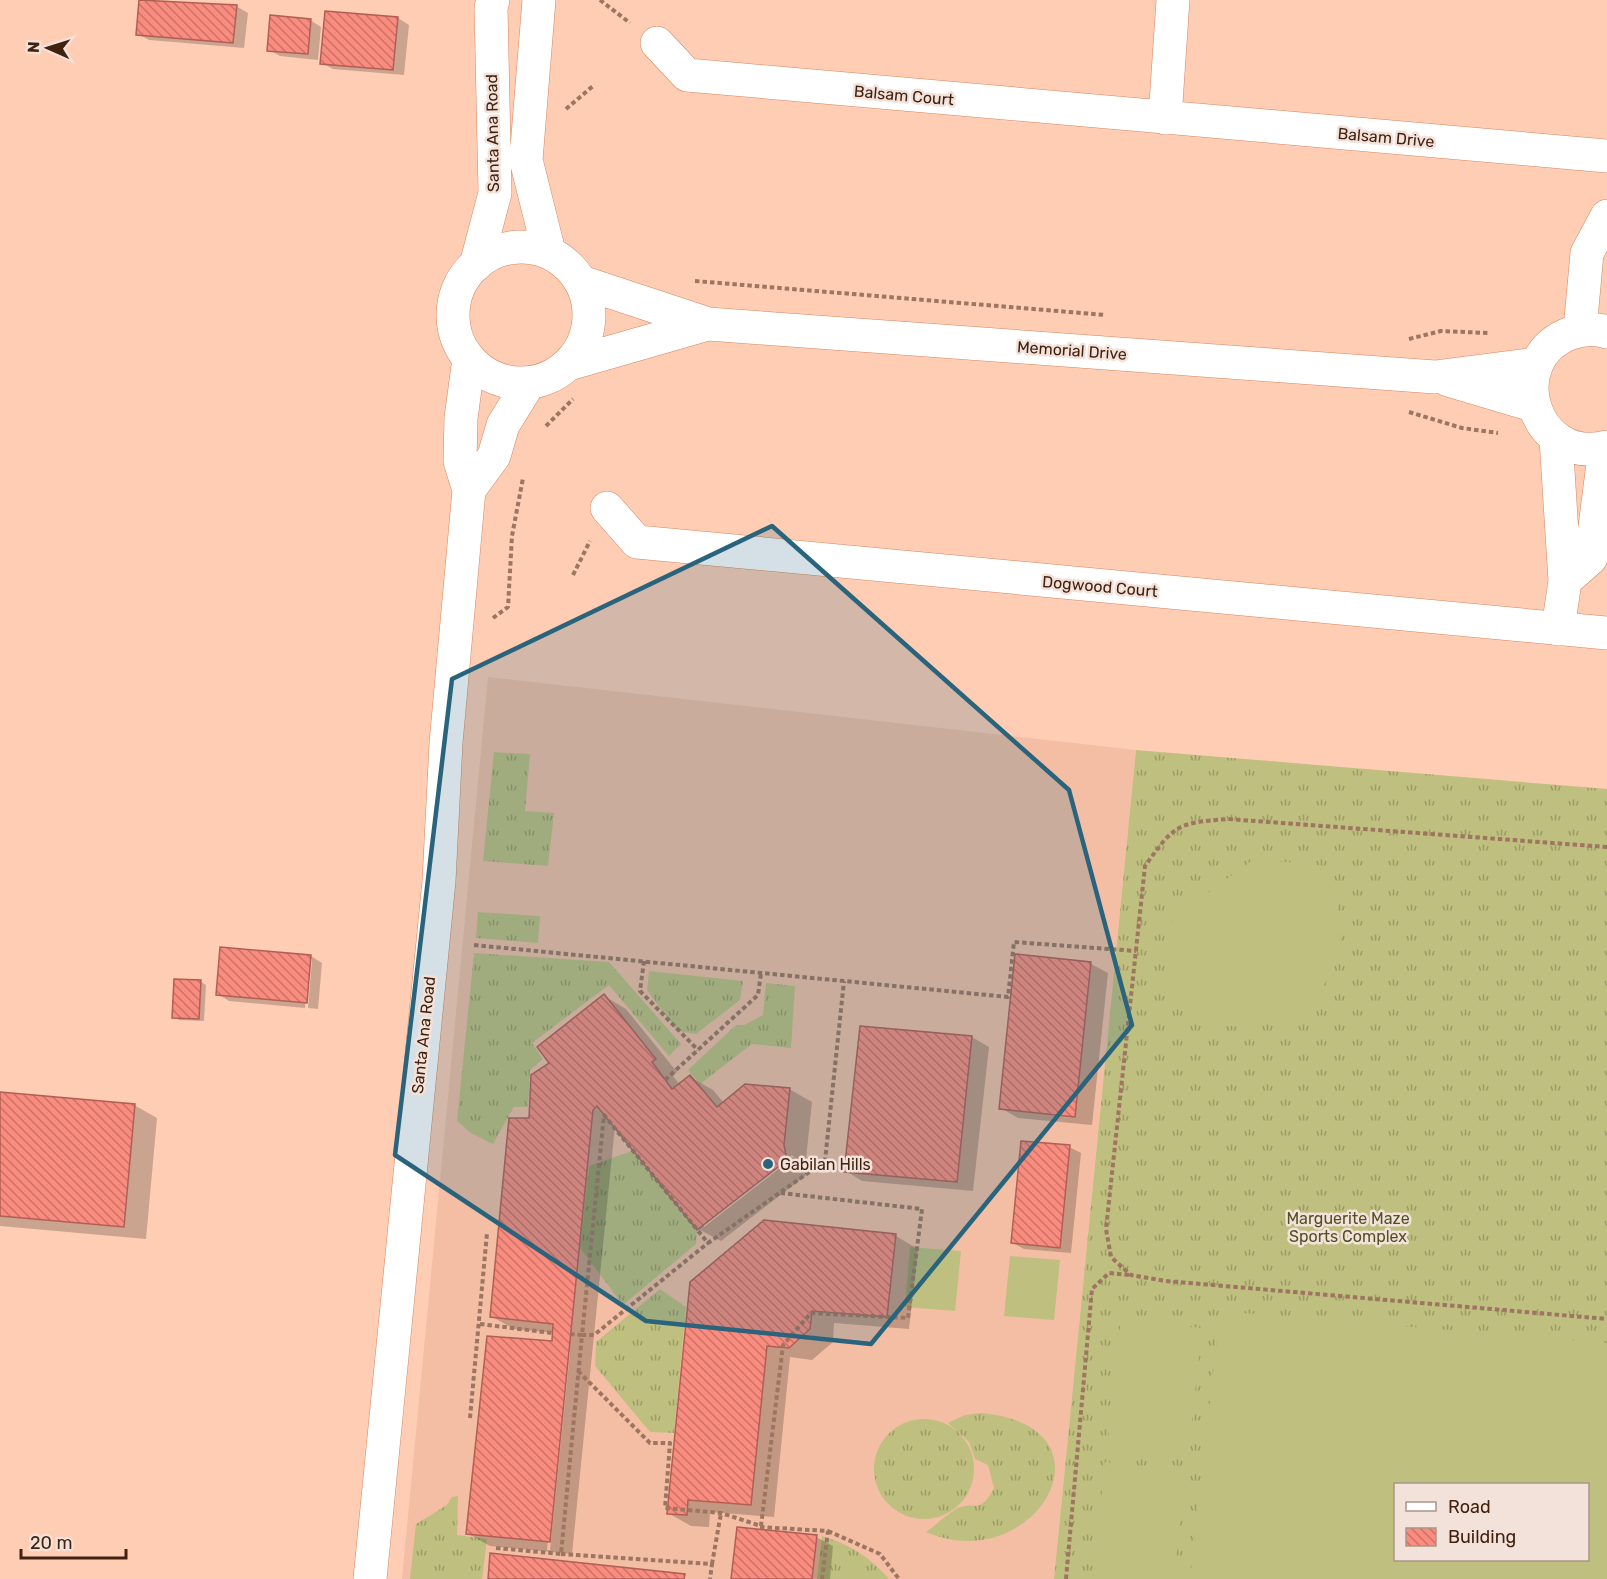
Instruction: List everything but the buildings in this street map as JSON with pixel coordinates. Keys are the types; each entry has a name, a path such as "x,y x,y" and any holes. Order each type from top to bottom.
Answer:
{"street":[{"path":"1165,118 1173,0"},
{"path":"484,3 538,14"},
{"name":"Santa Ana Road","path":"476,265 495,193 484,3"},
{"name":"Santa Ana Road","path":"530,383 507,382 487,374 469,359 457,339 453,316 456,293 467,273 484,257 506,248 528,247 549,252 526,160 538,14"},
{"name":"Balsam Court","path":"657,43 687,75 1165,118"},
{"name":"Balsam Drive","path":"1165,118 1607,156"},
{"path":"1565,581 1591,558 1606,447 1595,450 1575,448 1556,439 1541,424 1533,405 1531,384 1537,364 1547,348 1562,337 1593,331 1587,253 1607,216"},
{"path":"549,252 567,265 581,282 588,303 588,325 581,346 568,364"},
{"path":"581,282 708,324"},
{"path":"469,490 494,456 503,425 530,383 550,376 568,364 708,324"},
{"name":"Memorial Drive","path":"708,324 1435,377"},
{"name":"Santa Ana Road","path":"370,1579 440,881 446,743 469,490 460,461 461,418 469,359"},
{"path":"1435,377 1537,364"},
{"path":"1435,377 1533,405"},
{"path":"1556,439 1565,581 1558,629"},
{"name":"Dogwood Court","path":"607,508 637,542 1607,633"}],"path":[{"path":"564,111 593,86"},
{"path":"694,281 1113,316"},
{"path":"1402,340 1441,331 1498,334"},
{"path":"544,429 563,406 577,396"},
{"path":"1462,428 1505,434"},
{"path":"508,607 512,536 524,470"},
{"path":"1131,1275 1111,1257 1106,1228 1145,866 1166,837 1187,822 1228,819 1607,847"},
{"path":"474,945 1008,997 1014,942 1136,951"},
{"path":"644,961 640,991 699,1050"},
{"path":"665,1080 758,994 761,973"},
{"path":"570,1334 594,1335 708,1244 825,1161 844,981"},
{"path":"561,1554 604,1115 708,1244"},
{"path":"761,1526 783,1345 811,1313 908,1318 922,1209 781,1193"},
{"path":"470,1418 487,1233"},
{"path":"1066,1579 1092,1289 1109,1273 1166,1281 1607,1319"},
{"path":"480,1324 552,1333"},
{"path":"579,1371 650,1443 670,1443 665,1508 721,1513 761,1526 828,1532 880,1554 899,1579"},
{"path":"710,1579 721,1513"},
{"path":"822,1579 828,1532"},
{"path":"496,1548 712,1564"}],"highlighted area":[{"path":"772,526 1069,790 1132,1025 871,1344 646,1321 395,1155 452,679"}],"shaded area":[{"name":"Gabilan Hills","path":"488,677 1136,750 1054,1579 402,1579"}],"green space":[{"name":"Marguerite Maze Sports Complex","path":"1136,750 1607,789 1607,1579 1054,1579"},
{"path":"494,752 530,754 525,811 554,813 548,866 483,861"},
{"path":"1254,859 1319,865 1337,906 1339,945 1328,979 1306,1005 1276,1022 1240,1027 1202,1018 1165,992 1173,918"},
{"path":"478,912 540,916 538,943 476,938"},
{"path":"474,953 609,962 681,1044 669,1056 609,985 532,1043 543,1059 530,1070 528,1107 514,1107 493,1144 471,1133 457,1121"},
{"path":"649,971 743,981 740,1000 696,1034 677,1031 647,990"},
{"path":"766,983 795,986 791,1048 752,1044 700,1084 688,1070 736,1025 744,1025 763,1015"},
{"path":"632,1151 697,1230 696,1244 623,1305 580,1248 589,1166"},
{"path":"910,1247 961,1251 955,1311 905,1307"},
{"path":"1010,1256 1060,1260 1054,1320 1004,1316"},
{"path":"660,1289 686,1307 674,1433 650,1432 595,1366 596,1342"},
{"path":"1220,1311 1607,1343 1607,1579 1190,1579"},
{"path":"1121,1319 1202,1328 1188,1458 1107,1450"},
{"path":"981,1413 1024,1424 1048,1444 1055,1469 1048,1495 1029,1518 1001,1535 966,1541 926,1532 962,1506 980,1505 989,1497 994,1488 988,1465 975,1459 969,1442 948,1423 965,1415"},
{"path":"924,1419 943,1423 959,1434 970,1450 974,1469 970,1488 959,1504 943,1515 924,1519 905,1515 889,1504 878,1488 874,1469 878,1450 889,1434 905,1423"},
{"path":"1105,1462 1186,1471 1174,1579 1093,1579"},
{"path":"458,1496 457,1535 487,1539 482,1579 410,1579 416,1524 447,1505 452,1497"},
{"path":"822,1536 858,1552 889,1579 817,1579"}],"place":[{"name":"Gabilan Hills","path":"768,1164"}]}
